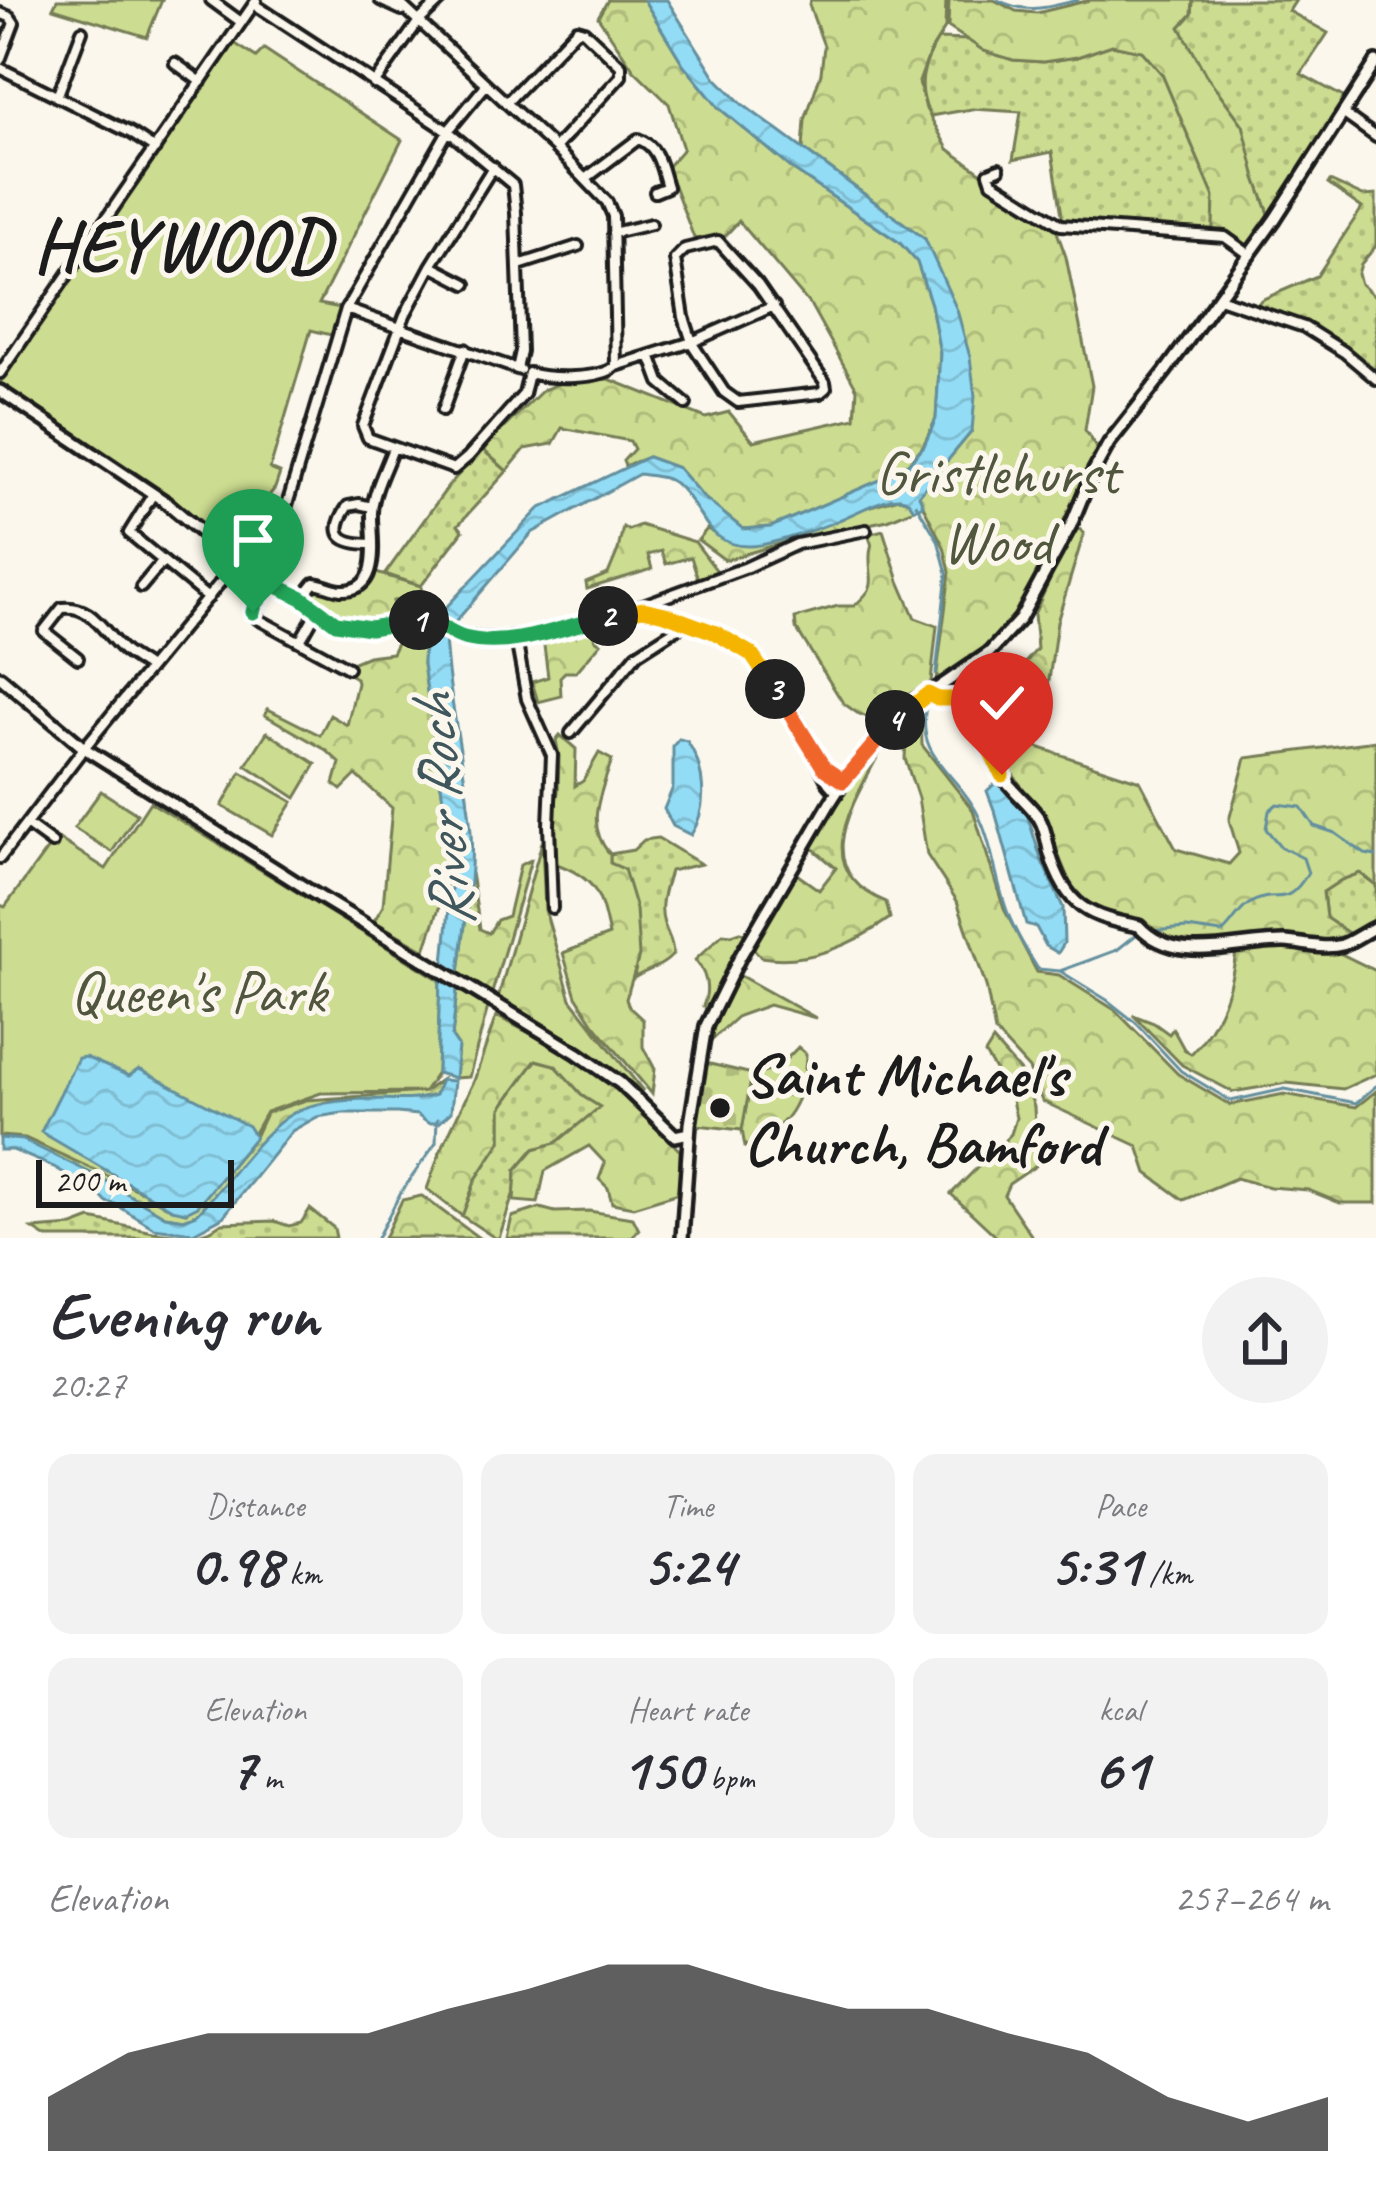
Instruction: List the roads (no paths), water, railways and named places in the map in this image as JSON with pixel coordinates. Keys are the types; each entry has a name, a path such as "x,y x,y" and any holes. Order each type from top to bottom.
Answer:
{"street":[{"path":"211,0 241,22"},
{"path":"380,0 409,13"},
{"path":"396,0 607,202 613,216 616,366"},
{"path":"374,84 419,21 441,0"},
{"path":"0,373 255,2 448,131 513,185 521,351 517,369"},
{"path":"0,13 14,23 0,64 155,148"},
{"path":"506,103 577,29 584,31 621,66 621,76 555,148"},
{"path":"57,97 82,31"},
{"path":"682,1238 689,1128 712,1010 840,786 904,711 989,653 1020,619 1071,525 1099,459 1250,255 1376,62"},
{"path":"175,63 201,82"},
{"path":"348,668 253,612 267,581 346,308 448,131 486,85"},
{"path":"1343,114 1376,137"},
{"path":"585,179 638,139 656,152 662,170 667,187 655,192"},
{"path":"493,167 399,327 363,426 368,438 454,469 524,394 529,373"},
{"path":"999,169 989,173 992,182 1061,225 1225,237 1250,255"},
{"path":"613,233 651,224"},
{"path":"723,243 774,306 825,382 824,391 734,400 692,342 674,263 685,250 723,243"},
{"path":"519,266 578,246"},
{"path":"431,266 466,284"},
{"path":"1219,298 1304,327 1376,379"},
{"path":"346,308 550,378 610,373 616,366 692,342 774,306"},
{"path":"443,410 465,349"},
{"path":"650,356 660,382 686,404"},
{"path":"0,392 153,494 237,562 336,623 370,628 430,620 452,633 482,640 516,639 643,609 688,621 756,659 826,778 840,786"},
{"path":"302,598 314,583 345,590 364,582 374,563 372,507 393,448"},
{"path":"153,494 129,533 208,598"},
{"path":"372,507 348,506 339,529 346,542 373,544"},
{"path":"643,609 643,604 797,544 866,530"},
{"path":"141,587 163,561"},
{"path":"0,858 237,562"},
{"path":"78,658 44,632 62,608 76,606 89,613 124,651 149,668"},
{"path":"300,641 317,611"},
{"path":"571,733 637,654 688,621"},
{"path":"516,639 527,699 552,755 552,908"},
{"path":"0,677 84,748 620,1082 675,1136 682,1151 685,1201"},
{"path":"928,694 938,699 970,698 979,704 989,748 1002,775 1040,819 1065,887 1096,916 1143,930 1165,943 1197,949 1284,942 1328,946 1376,927"},
{"path":"26,824 52,843"},
{"path":"662,1122 689,1128"},
{"path":"675,1136 689,1128"}],"water":[{"path":"644,0 667,0 716,78 742,104 925,239 957,310 970,357 975,396 972,431 919,495 923,505 914,509 909,502 893,498 759,545 723,540 675,483 639,474 532,533 451,627 436,618 539,509 648,457 678,468 703,497 743,529 771,527 907,465 924,446 936,419 940,353 917,262 900,243 795,171 719,108 683,64"},
{"path":"425,625 445,635 469,807 471,867 459,973 444,963 453,866 423,664"},
{"path":"679,739 687,741 701,775 700,812 691,835 673,826 664,809 673,787 673,746"},
{"path":"1000,779 1027,814 1063,907 1064,943 1058,953 1046,946 1036,927 1026,924 987,791"},
{"path":"440,980 457,989 452,1037 458,1046 455,1078 437,1073"},
{"path":"78,1058 129,1076 139,1069 248,1126 255,1137 198,1206 186,1212 172,1209 41,1132"},
{"path":"441,1080 454,1081 451,1112 439,1123 397,1113 317,1117 292,1131 223,1217 193,1233 154,1228 54,1167 13,1150 0,1150 0,1138 23,1140 165,1216 184,1219 197,1214 257,1145 295,1112 337,1101 425,1098 435,1095"}],"waterway":[{"path":"998,0 1028,8 1078,0"},
{"path":"916,504 938,540 947,573 936,674"},
{"path":"926,706 930,749 978,815 1007,911 1038,969 1060,971 1107,1000 1181,1071 1231,1101 1285,1089 1356,1103 1376,1086"},
{"path":"1151,931 1187,928 1222,933 1249,904 1286,896 1299,885 1308,873 1303,858 1281,847 1266,829 1269,811 1277,804 1301,807 1314,826 1376,856"},
{"path":"1060,971 1117,950 1141,931"},
{"path":"377,1238 401,1192 436,1143 437,1119"}],"place":[{"name":"Saint Michael's Church, Bamford","path":"720,1108"}],"district":[{"name":"HEYWOOD","path":"183,244"}],"park label":[{"name":"Gristlehurst Wood","path":"997,506"},
{"name":"Queen's Park","path":"198,991"}],"water label":[{"name":"River Roch","path":"441,812"}]}
